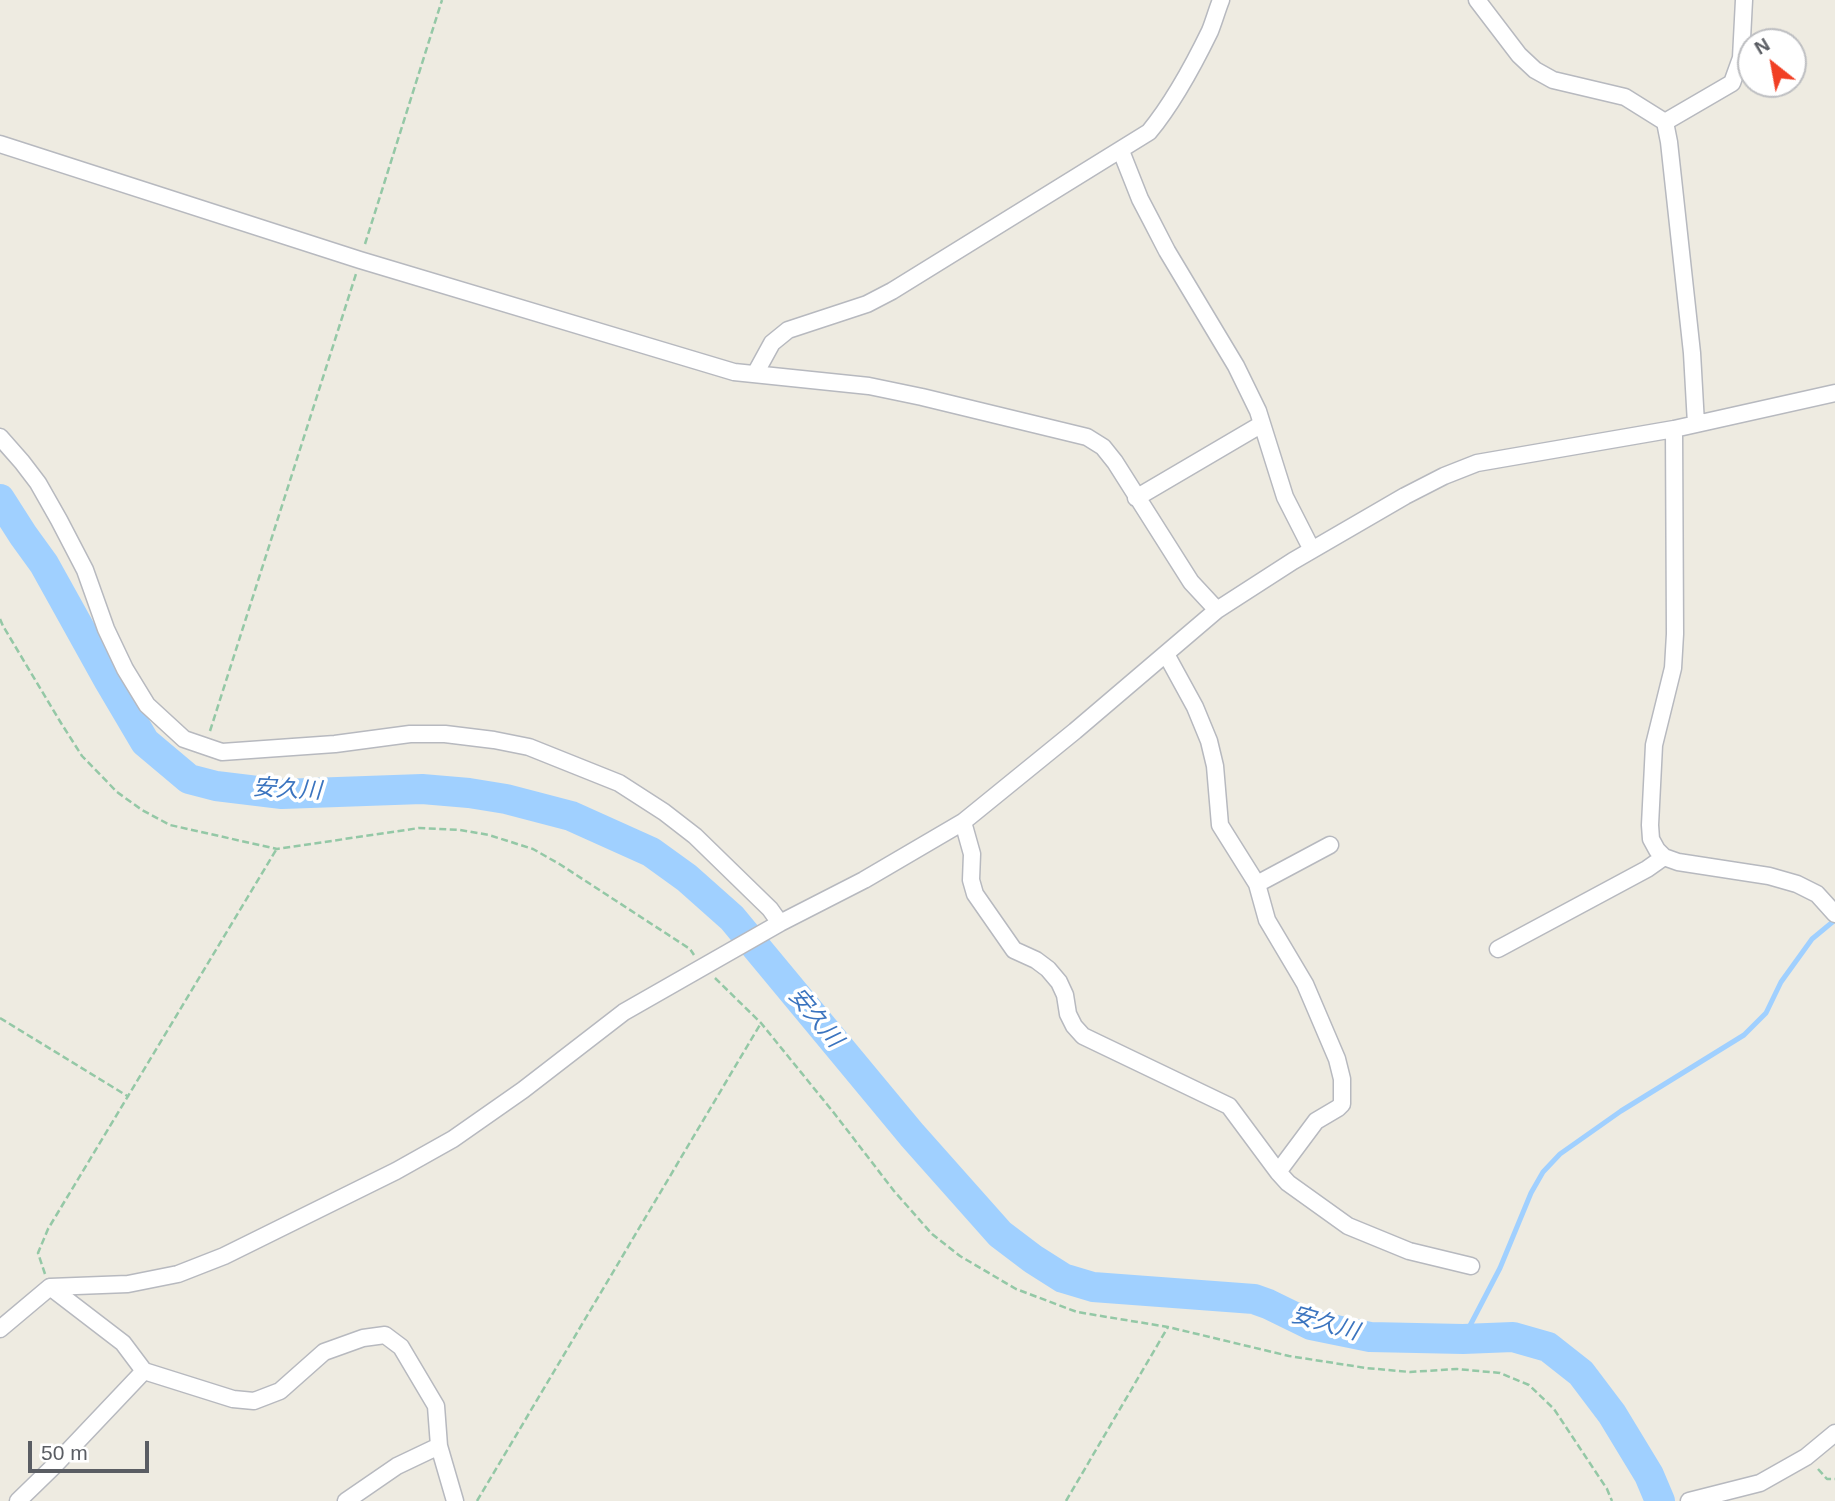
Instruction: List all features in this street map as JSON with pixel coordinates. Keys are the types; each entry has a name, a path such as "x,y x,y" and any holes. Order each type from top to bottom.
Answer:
{"street":[{"path":"755,374 772,343 788,330 867,304 892,291 1149,132 1160,120 1183,81 1211,29 1221,0"},
{"path":"1477,0 1519,55 1535,70 1553,80 1625,97 1665,122 1692,353 1696,424"},
{"path":"1665,122 1732,83 1741,58 1744,0"},
{"path":"0,144 360,260 734,372 869,386 1087,437 1102,447 1115,462 1191,582 1217,610"},
{"path":"1121,151 1140,199 1167,251 1236,366 1258,411 1285,497 1312,550"},
{"path":"0,1329 50,1287 128,1284 178,1274 224,1256 396,1171 464,1132 624,1012 964,822 1217,610 1312,550 1444,476 1477,463 1674,429 1835,393"},
{"path":"1136,498 1262,424"},
{"path":"1674,429 1675,635 1673,668 1654,745 1651,839 1664,857 1678,862 1788,881 1817,894 1833,911"},
{"path":"0,437 38,483 59,520 85,570 125,669 148,705 184,739 222,752 335,744 410,734 445,734 529,747 619,783 664,812 695,836 770,909 780,923"},
{"path":"1167,654 1195,707 1209,741 1220,825 1257,884 1267,920 1305,984 1337,1059 1342,1079 1342,1104 1316,1121 1278,1172"},
{"path":"964,822 972,854 971,880 975,894 1014,950 1048,969 1059,982 1065,995 1068,1014 1083,1036 1229,1106 1288,1183 1348,1226 1409,1251 1471,1266"},
{"path":"1257,884 1330,845"},
{"path":"1498,949 1647,869 1664,857"},
{"path":"50,1287 123,1343 144,1371 233,1399 254,1401 280,1391 324,1352 363,1338 385,1335 401,1347 436,1406 439,1446 455,1501"},
{"path":"19,1501 144,1371"},
{"path":"1689,1501 1760,1483 1806,1457 1835,1433"},
{"path":"346,1501 397,1466 439,1446"}],"path":[{"path":"205,746 442,0"},
{"path":"0,619 82,756 117,792 170,825 277,849 419,828 489,835 533,849 561,864 690,949 761,1023 894,1191 933,1234 960,1256 1016,1289 1077,1312 1168,1326 1289,1356 1410,1372 1457,1369 1500,1373 1529,1385 1554,1409 1607,1489 1612,1501"},
{"path":"50,1287 38,1253 48,1229 277,849"},
{"path":"0,1018 128,1097"},
{"path":"477,1501 761,1023"},
{"path":"1066,1501 1168,1326"},
{"path":"1806,1457 1827,1479 1835,1479"}],"waterway":[{"name":"安久川","path":"0,499 44,564 145,742 189,779 216,786 282,794 422,789 469,793 506,799 571,816 651,852 687,878 732,918 912,1135 1000,1234 1033,1259 1063,1278 1093,1287 1254,1299 1311,1325 1370,1337 1513,1337 1548,1347 1581,1373 1612,1414 1649,1475 1660,1501"},
{"path":"1463,1339 1500,1268 1531,1193 1543,1172 1560,1154 1621,1111 1744,1035 1766,1013 1781,982 1812,939 1835,920"}]}
